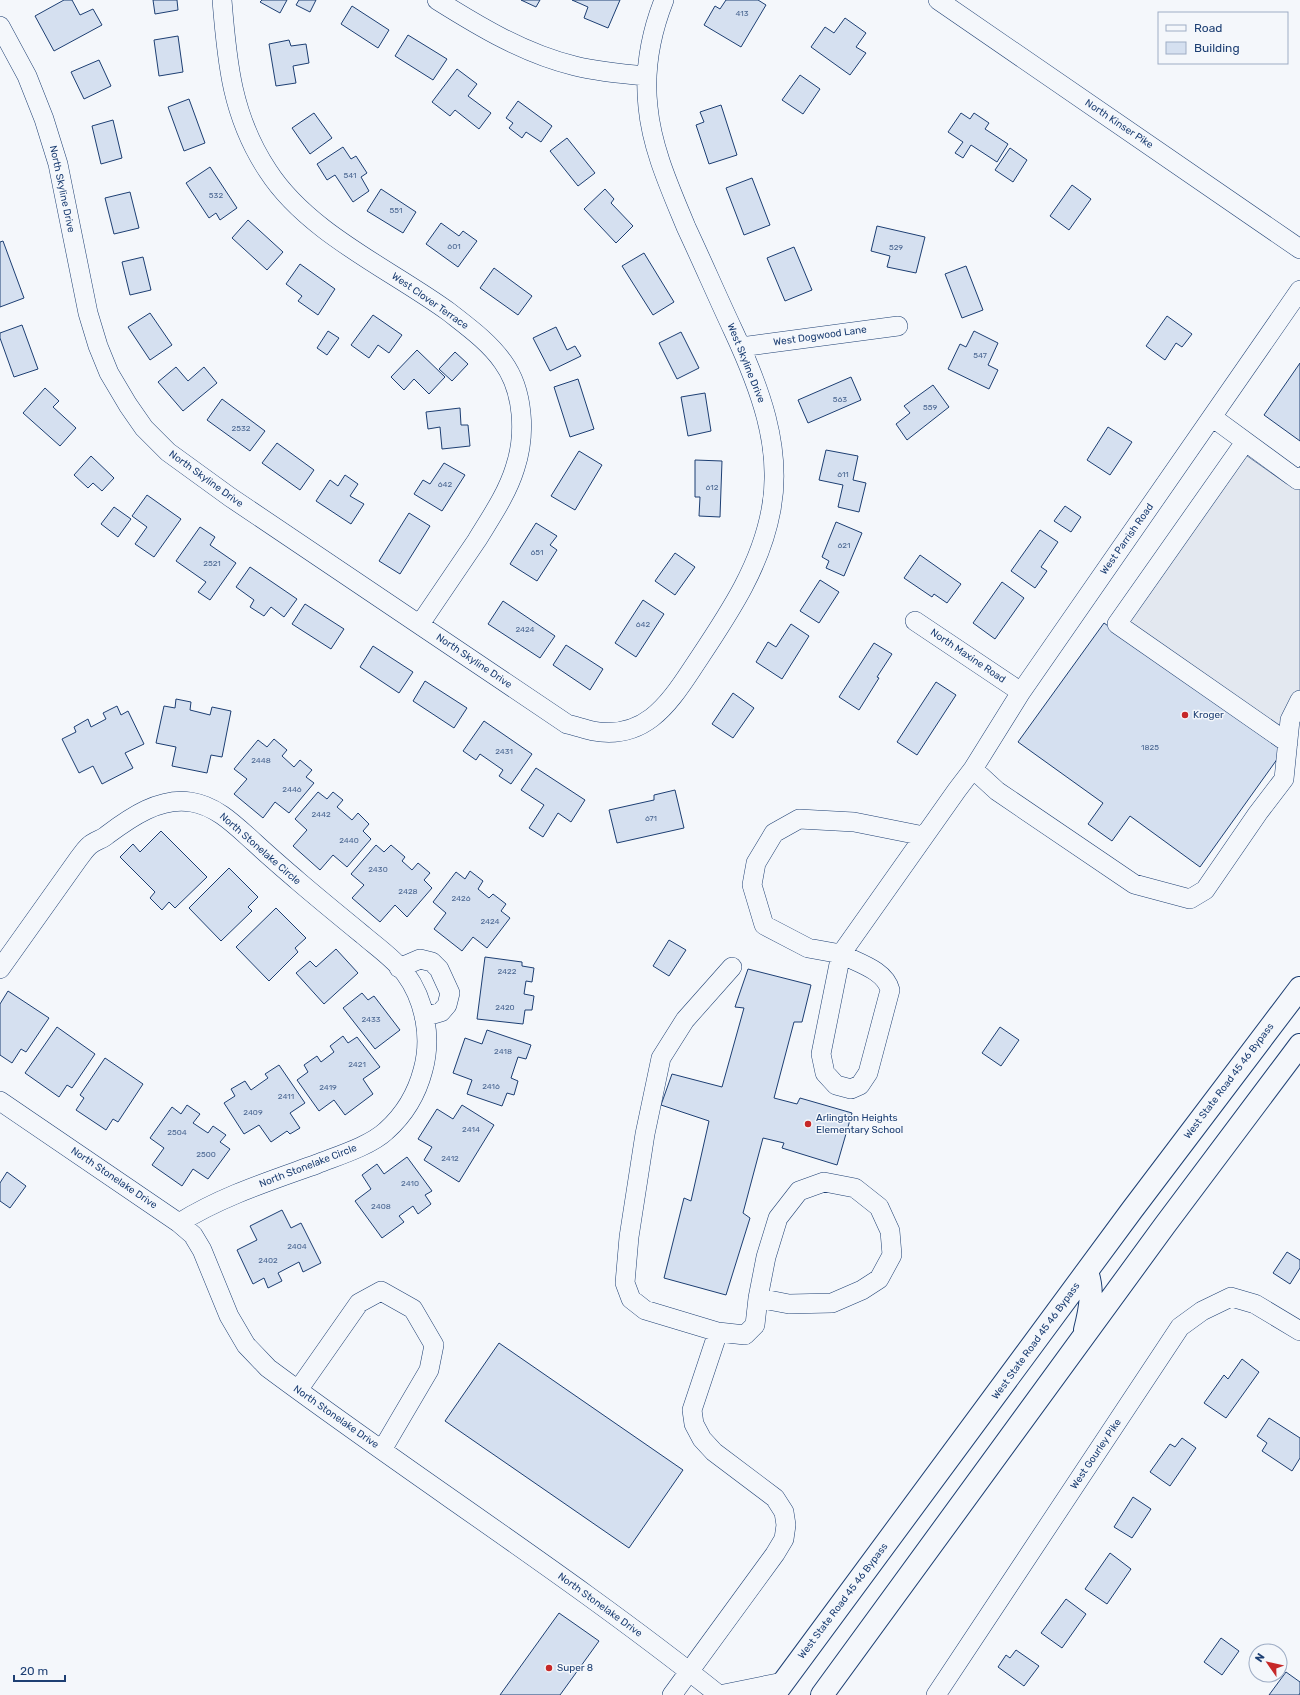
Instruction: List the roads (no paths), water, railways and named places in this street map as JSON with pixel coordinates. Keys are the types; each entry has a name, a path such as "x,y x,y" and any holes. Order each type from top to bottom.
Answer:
{"highway":[{"name":"West State Road 45 46 Bypass","path":"778,1688 1300,988"},
{"path":"822,1695 1083,1336 1300,1045"},
{"path":"1083,1336 1091,1295 1091,1284 1087,1272"}],"street":[{"name":"West Clover Terrace","path":"222,0 229,74 235,99 243,126 268,172 287,195 317,224 418,291 472,330 491,347 504,363 513,381 520,402 522,423 520,447 515,468 507,488 481,533 420,624"},
{"path":"437,0 482,28 532,52 573,66 602,72 647,76"},
{"name":"West Skyline Drive","path":"618,732 639,726 650,720 670,700 732,607 751,573 760,552 772,509 774,472 773,452 765,410 758,387 674,198 660,161 651,130 648,106 647,76 653,34 664,0"},
{"name":"North Kinser Pike","path":"938,0 1300,249"},
{"name":"North Skyline Drive","path":"0,26 27,76 44,119 58,164 88,313 98,346 110,373 128,405 144,428 168,452 230,497 567,724 593,731 618,732"},
{"name":"West Parrish Road","path":"841,954 973,769 1021,692 1300,290"},
{"name":"West Dogwood Lane","path":"741,347 898,326"},
{"path":"1212,417 1299,480"},
{"path":"1245,442 1117,624 1288,743"},
{"name":"North Maxine Road","path":"915,621 1021,692"},
{"path":"973,769 998,791 1134,884 1190,899 1205,890 1284,778 1290,720 1300,700"},
{"name":"North Stonelake Circle","path":"0,969 79,858 92,843 105,837 134,816 162,804 175,802 190,802 205,805 228,820 321,901 391,958 400,968 417,993 424,1017 427,1038 426,1059 418,1087 408,1106 386,1132 356,1149 237,1193 202,1209 179,1223"},
{"path":"841,954 821,1054 825,1073 836,1085 851,1089 860,1085 868,1073 890,990 888,981 880,974 841,954 808,948 764,924 752,885 756,863 774,833 798,820 854,822 924,836"},
{"path":"400,968 420,959 432,962 439,969 450,992 447,1005 441,1012 424,1017"},
{"path":"732,967 684,1020 661,1058 645,1134 629,1237 625,1283 631,1299 645,1310 718,1332 745,1335 755,1325 758,1298 766,1258 778,1218 799,1191 824,1182 855,1188 878,1207 890,1231 892,1255 879,1279 862,1290 832,1303 789,1304 758,1298"},
{"name":"North Stonelake Drive","path":"0,1101 179,1223 193,1235 202,1250 229,1316 246,1345 268,1368 382,1450 503,1534 689,1671 719,1695 778,1688"},
{"path":"298,1390 359,1303 381,1291 413,1308 434,1345 429,1370 382,1450"},
{"name":"West Gourley Pike","path":"936,1695 1180,1327 1202,1311 1230,1297 1255,1304 1300,1331"},
{"path":"672,1695 775,1554 784,1539 786,1525 784,1512 775,1498 714,1452 702,1439 694,1424 692,1410 718,1332"}],"place":[{"name":"Kroger","path":"1185,715"},
{"name":"Arlington Heights Elementary School","path":"808,1124"},
{"name":"Super 8","path":"549,1668"}]}
